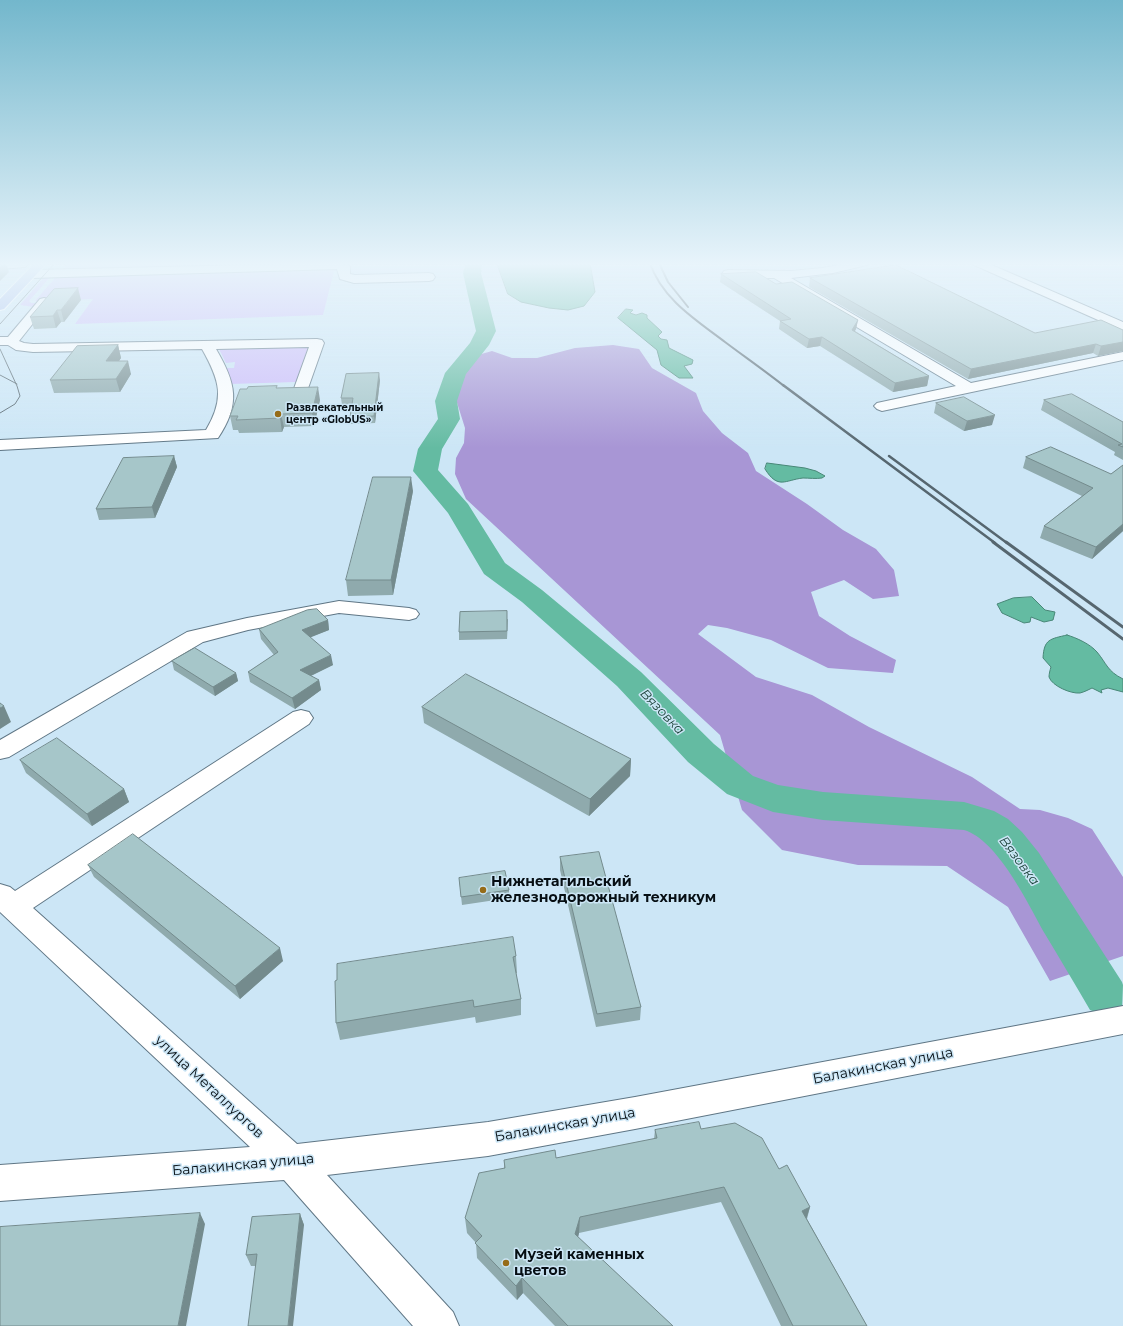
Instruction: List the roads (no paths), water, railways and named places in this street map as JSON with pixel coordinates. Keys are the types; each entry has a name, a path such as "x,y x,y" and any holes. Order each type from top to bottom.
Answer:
{"street":[{"path":"22,325 6,341 17,346 33,348 317,343 299,394"},
{"path":"862,325 969,388"},
{"path":"0,445 212,435 224,412 227,403 227,395 216,361 206,344"},
{"path":"882,406 1123,356"},
{"path":"0,751 196,637 254,623 339,607 409,614"},
{"path":"7,901 301,718"},
{"name":"улица Металлургов","path":"7,901 291,1162 439,1326"},
{"name":"Балакинская улица","path":"0,1183 291,1162 488,1139 635,1113 1123,1020"}],"waterway":[{"name":"Вязовка","path":"485,325 486,331 479,345 456,373 446,401 449,419 430,449 425,471 459,510 494,568 532,596 629,679 701,753 740,785 773,798 823,806 964,816 981,821 994,829 1008,842 1025,864 1106,996"}],"tram line":[{"path":"0,349 16,383"},
{"path":"0,375 16,383"},
{"path":"0,413 15,404 20,396 16,383"}],"railway":[{"path":"703,325 784,386"},
{"path":"783,385 995,543"},
{"path":"889,456 1007,543"},
{"path":"993,542 1123,639"},
{"path":"1006,542 1123,627"}],"place":[{"name":"Развлекательный центр «GlobUS»","path":"278,414"},
{"name":"Нижнетагильский железнодорожный техникум","path":"483,890"},
{"name":"Музей каменных цветов","path":"506,1263"}]}
